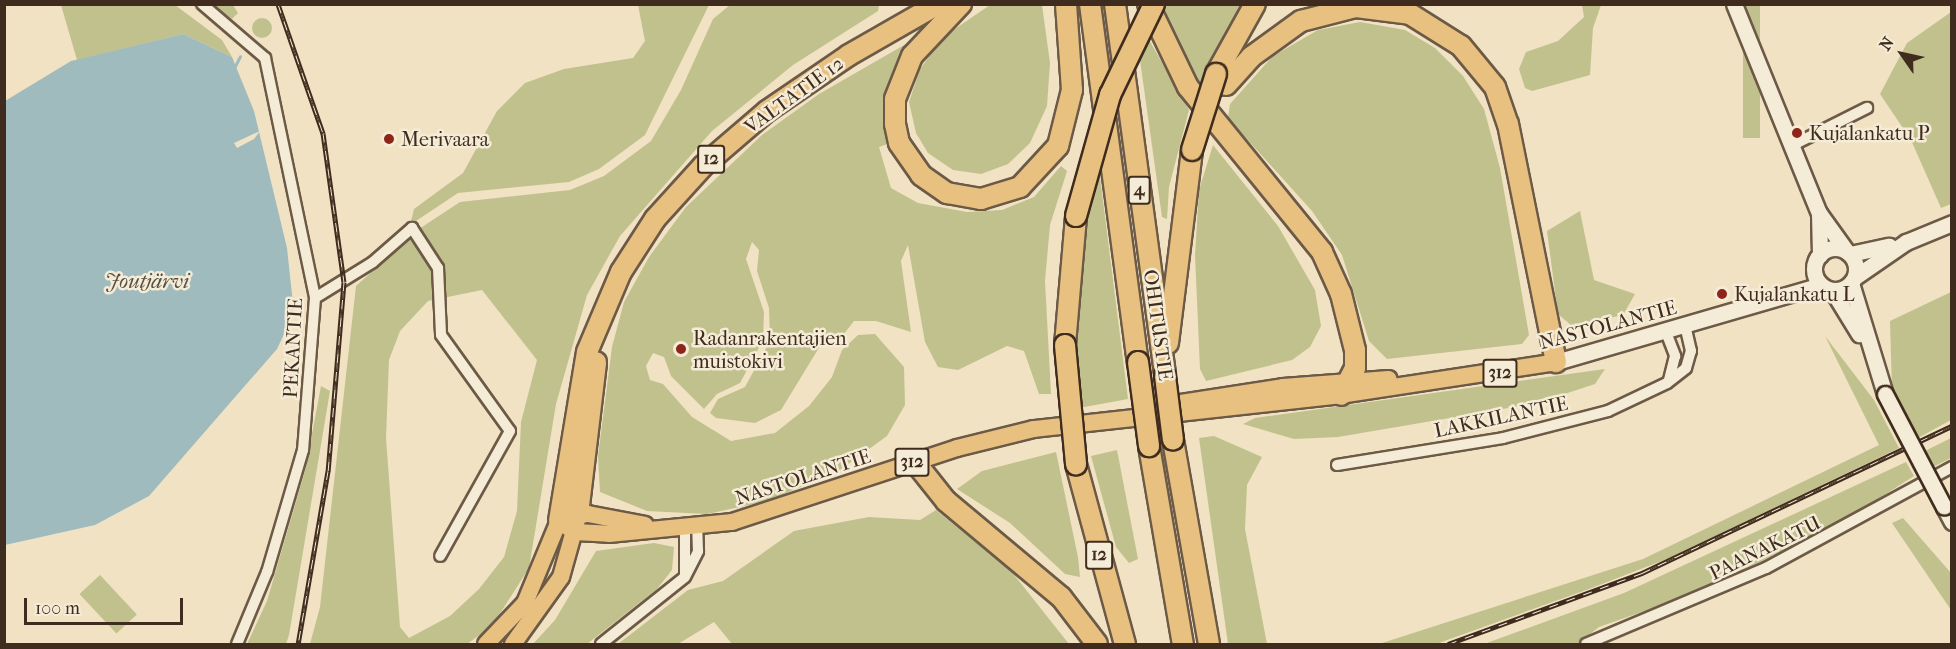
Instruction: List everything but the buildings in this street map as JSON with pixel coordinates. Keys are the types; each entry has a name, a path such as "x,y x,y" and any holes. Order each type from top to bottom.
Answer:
{"highway":[{"name":"VALTATIE 12","path":"571,522 565,483 587,352 609,298 655,219 703,166 768,111 903,14 938,4"},
{"path":"961,4 912,56 895,99 895,124 899,143 921,175 947,193 981,199 1020,187 1058,146 1072,90 1066,4"},
{"name":"OHITUSTIE","path":"1090,4 1149,446 1183,645"},
{"name":"OHITUSTIE","path":"1115,4 1173,440 1209,645"},
{"path":"1148,4 1188,87 1322,252 1353,341 1355,368 1345,388"},
{"name":"12","path":"1125,645 1077,464 1065,345 1076,216 1110,95 1154,4"},
{"path":"1165,376 1192,150 1255,4"},
{"path":"1221,80 1301,21 1356,7 1410,14 1461,46 1495,87 1508,124 1556,362"},
{"name":"VALTATIE 12","path":"571,522 609,298"},
{"path":"915,462 946,501 1061,597 1096,645"}],"main road":[{"name":"NASTOLANTIE","path":"571,522 661,529 692,527 764,514 915,462 1034,429 1131,414 1345,388 1444,379 1556,362"},
{"path":"486,645 525,603 571,522"},
{"path":"513,645 561,577 571,522"}],"street":[{"name":"PEKANTIE","path":"202,4 266,58 315,298 303,450 267,572 237,645"},
{"path":"1734,4 1819,213 1849,253 1868,350 1885,394 1952,522"},
{"path":"1793,146 1867,108"},
{"path":"1819,213 1817,261 1827,287 1868,350"},
{"path":"1817,261 1830,249 1849,253 1906,242 1952,223"},
{"path":"315,298 373,262 412,228 438,268 441,335 510,431 440,556"},
{"path":"1853,280 1906,242"},
{"name":"NASTOLANTIE","path":"1778,293 1817,261"},
{"name":"NASTOLANTIE","path":"1556,362 1666,332 1778,293 1827,287 1853,280"},
{"name":"LAKKILANTIE","path":"1337,465 1503,438 1608,411 1667,383 1690,358 1685,326"},
{"path":"1666,332 1675,370 1667,383"},
{"name":"PAANAKATU","path":"1586,645 1817,543 1952,466"},
{"path":"601,645 685,577 692,527"}],"green space":[{"path":"1163,4 1249,5 1202,89 1183,62"},
{"path":"61,5 175,5 222,40 232,57 183,34 77,60"},
{"path":"211,5 233,5 238,13 232,19"},
{"path":"638,5 709,5 645,135 599,169 569,182 458,193 410,225 414,209 463,173 497,111 525,83 564,69 633,58 645,41"},
{"path":"730,5 879,5 878,11 793,65 712,131 620,236 587,295 556,404 529,568 492,626 467,644 310,644 320,607 356,286 419,229 460,202 570,190 604,176 651,141 681,90 713,19","holes":["482,290 537,360 521,422 517,511 504,557 479,589 450,616 409,638 400,627 386,438 389,360 400,331 428,301"]},
{"path":"990,5 1042,5 1050,63 1047,106 1030,143 1008,164 981,174 953,170 928,153 916,133 909,102 920,69 943,37"},
{"path":"1582,5 1601,5 1593,28 1590,75 1532,91 1525,88 1519,69 1526,52 1558,41 1584,17"},
{"path":"1743,5 1760,5 1760,138 1743,138"},
{"path":"1951,12 1951,204 1941,208 1911,140 1880,94 1907,43"},
{"path":"262,18 269,21 272,28 269,35 262,38 255,35 252,28 255,21"},
{"path":"1360,22 1405,30 1435,48 1463,76 1484,109 1500,168 1529,335 1522,344 1387,359 1369,341 1342,255 1312,211 1228,118 1230,104 1273,56 1318,30"},
{"path":"918,37 887,102 890,143 879,147 891,188 918,203 967,212 1002,210 1034,197 1061,166 1067,171 1050,225 1045,281 1051,394 1039,394 1024,351 1007,346 958,370 938,367 925,342 908,245 901,261 911,332 876,321 854,321 836,344 820,346 781,410 755,423 716,418 710,413 718,399 745,387 770,341 769,308 757,271 759,250 752,242 746,259 764,312 763,340 740,383 717,394 704,409 671,376 664,357 653,353 646,366 650,380 663,384 692,417 731,441 775,433 809,406 832,377 842,350 858,335 875,334 904,367 905,405 887,436 840,470 768,501 707,514 647,511 600,492 598,456 612,347 624,302 649,257 686,207 762,135 819,94"},
{"path":"1148,38 1189,110 1169,187 1167,219 1162,217 1139,53"},
{"path":"1213,145 1278,226 1315,290 1321,326 1310,347 1292,360 1206,381 1200,369 1195,255 1199,190"},
{"path":"1100,177 1128,399 1079,408 1075,302 1092,188"},
{"path":"1580,211 1594,280 1635,294 1623,315 1572,326 1558,314 1547,231"},
{"path":"1951,292 1951,420 1916,439 1892,390 1890,321"},
{"path":"1825,336 1874,400 1899,448 1672,557 1589,589 1436,644 1379,644 1643,559 1879,445"},
{"path":"1605,369 1595,384 1537,403 1338,437 1294,439 1243,424 1255,418"},
{"path":"321,386 330,391 289,635 286,644 247,644 267,601 305,471"},
{"path":"1214,436 1262,457 1247,485 1245,529 1267,644 1228,644 1199,438"},
{"path":"1951,438 1951,458 1931,468 1923,452"},
{"path":"1117,450 1138,559 1129,563 1116,547 1091,456"},
{"path":"1056,452 1078,557 1080,577 1065,574 1010,523 957,489 982,471"},
{"path":"1906,462 1914,476 1845,520 1701,591 1599,627 1577,644 1484,644 1624,593"},
{"path":"936,510 1011,571 1069,644 732,644 714,622 678,644 618,644 688,590 723,581 794,531 869,517 920,520"},
{"path":"1903,518 1951,573 1951,610 1892,523"},
{"path":"654,543 674,547 672,570 657,589 587,644 533,644 555,620 596,551"},
{"path":"100,575 137,614 116,634 80,594"}],"water":[{"name":"Joutjärvi","path":"183,34 232,57 254,111 287,248 294,313 277,349 149,496 95,525 5,545 5,101 71,61"}],"pier":[{"path":"260,131 254,139 237,148 234,143"}],"waterway":[{"path":"235,66 240,56"}],"railway":[{"path":"278,4 323,133 344,282 328,471 298,644"},
{"path":"1448,644 1642,573 1952,426"}],"place":[{"name":"Kujalankatu P","path":"1797,133"},
{"name":"Merivaara","path":"389,139"},
{"name":"Kujalankatu L","path":"1722,294"},
{"name":"Radanrakentajien muistokivi","path":"681,349"}]}
